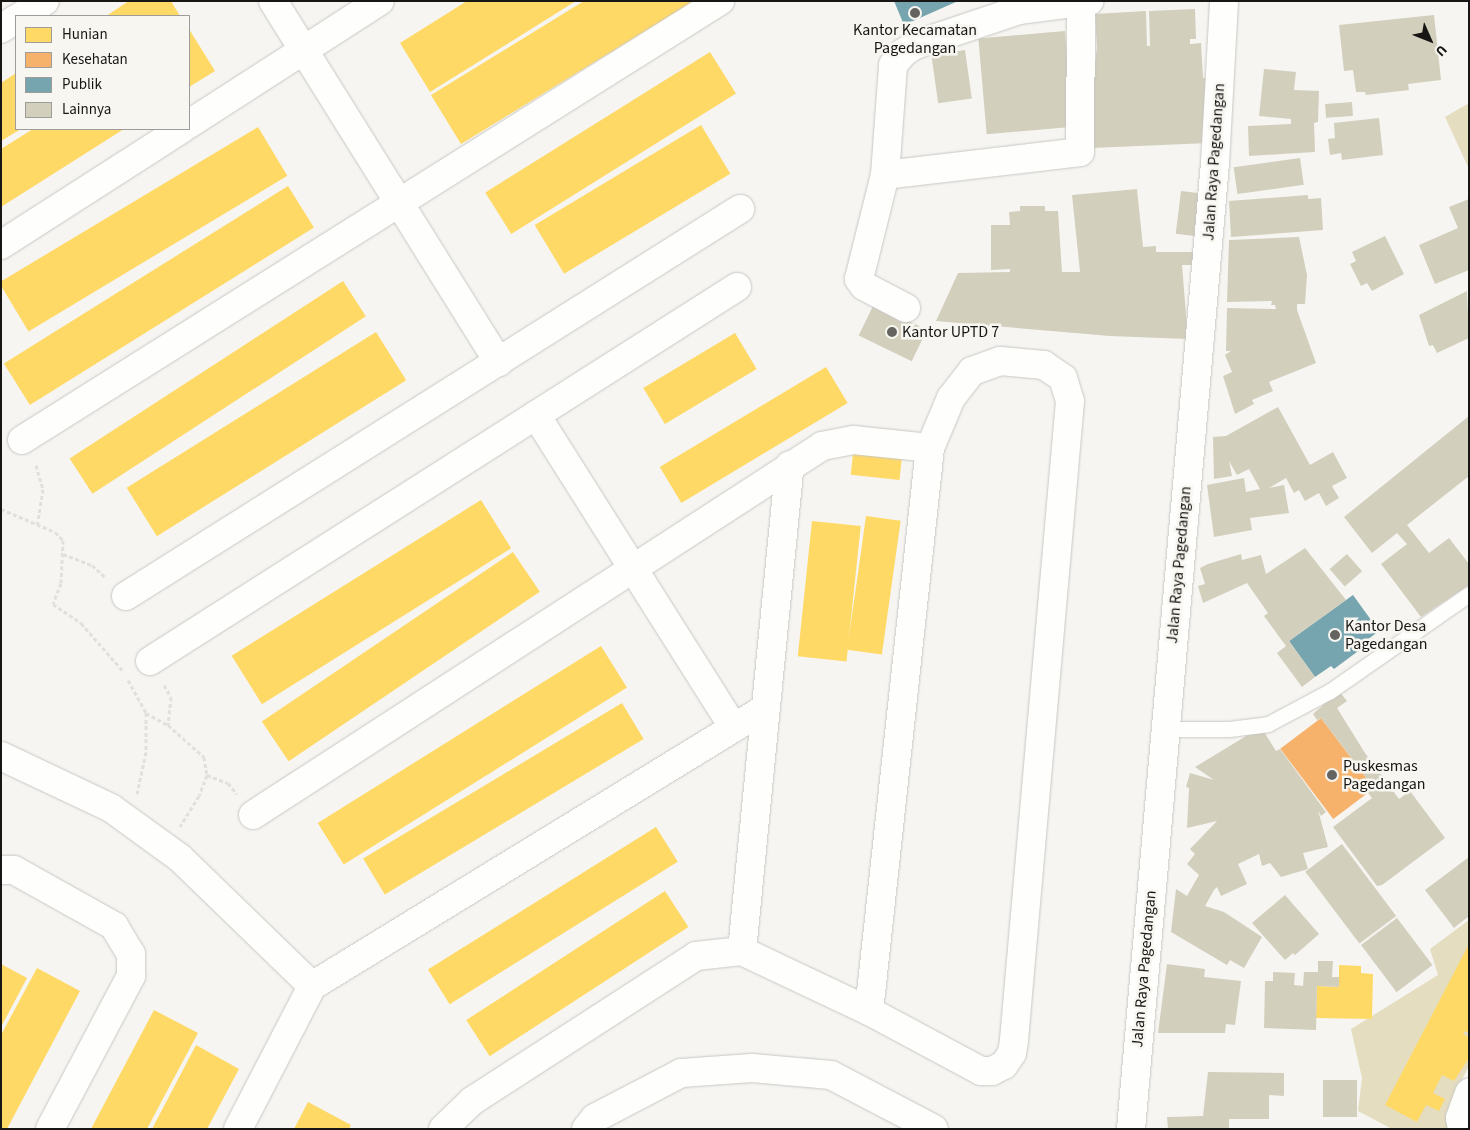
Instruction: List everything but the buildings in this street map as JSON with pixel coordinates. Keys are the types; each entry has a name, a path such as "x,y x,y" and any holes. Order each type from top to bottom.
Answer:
{"street":[{"path":"23,15 45,1"},
{"path":"273,1 499,362"},
{"path":"190,123 380,1"},
{"path":"22,440 720,1"},
{"name":"Jalan Raya Pagedangan","path":"1131,1129 1164,729 1215,164 1224,1"},
{"path":"885,174 1080,152 1085,2 1018,6 915,45 903,52 893,65 885,174 859,279 864,286 906,308"},
{"path":"1,29 15,20"},
{"path":"1,245 180,130"},
{"path":"126,596 740,209"},
{"path":"150,661 737,287"},
{"path":"443,1129 472,1101 696,956 742,951 869,1010 981,1071 992,1071 1004,1065 1012,1053 1070,400 1063,378 1044,365 1000,361 972,371 951,398 930,448 869,1010"},
{"path":"536,415 734,728"},
{"path":"253,814 822,446 853,440 930,448"},
{"path":"742,951 790,465"},
{"path":"238,1129 312,986 766,708"},
{"path":"1,756 111,808 166,848 312,986"},
{"path":"1,870 14,870 114,926 131,954 131,976 50,1129"},
{"path":"586,1129 595,1118 681,1073 752,1068 831,1075 934,1129"},
{"path":"1462,1129 1460,1118 1469,1093"}],"lane":[{"path":"1164,729 1229,729 1268,724 1330,691 1469,594"}],"path":[{"path":"22,440 36,465 44,489 37,526"},
{"path":"1,510 59,536 63,540 64,554 61,583 53,604 81,623 125,673 146,713 146,752 141,780 125,818"},
{"path":"64,554 92,565 126,596"},
{"path":"150,661 171,697 168,725"},
{"path":"146,713 168,725 204,757 207,775 199,796 166,848"},
{"path":"207,775 228,783 253,814"}],"shaded area":[{"path":"1469,103 1469,169 1445,117"},
{"path":"1469,920 1469,1066 1449,1105 1449,1129 1392,1129 1358,1111 1362,1078 1351,1029 1438,975 1430,949"}],"place":[{"name":"Kantor Kecamatan Pagedangan","path":"915,13"},
{"name":"Kantor UPTD 7","path":"892,332"},
{"name":"Kantor Desa Pagedangan","path":"1335,635"},
{"name":"Puskesmas Pagedangan","path":"1332,775"}]}
